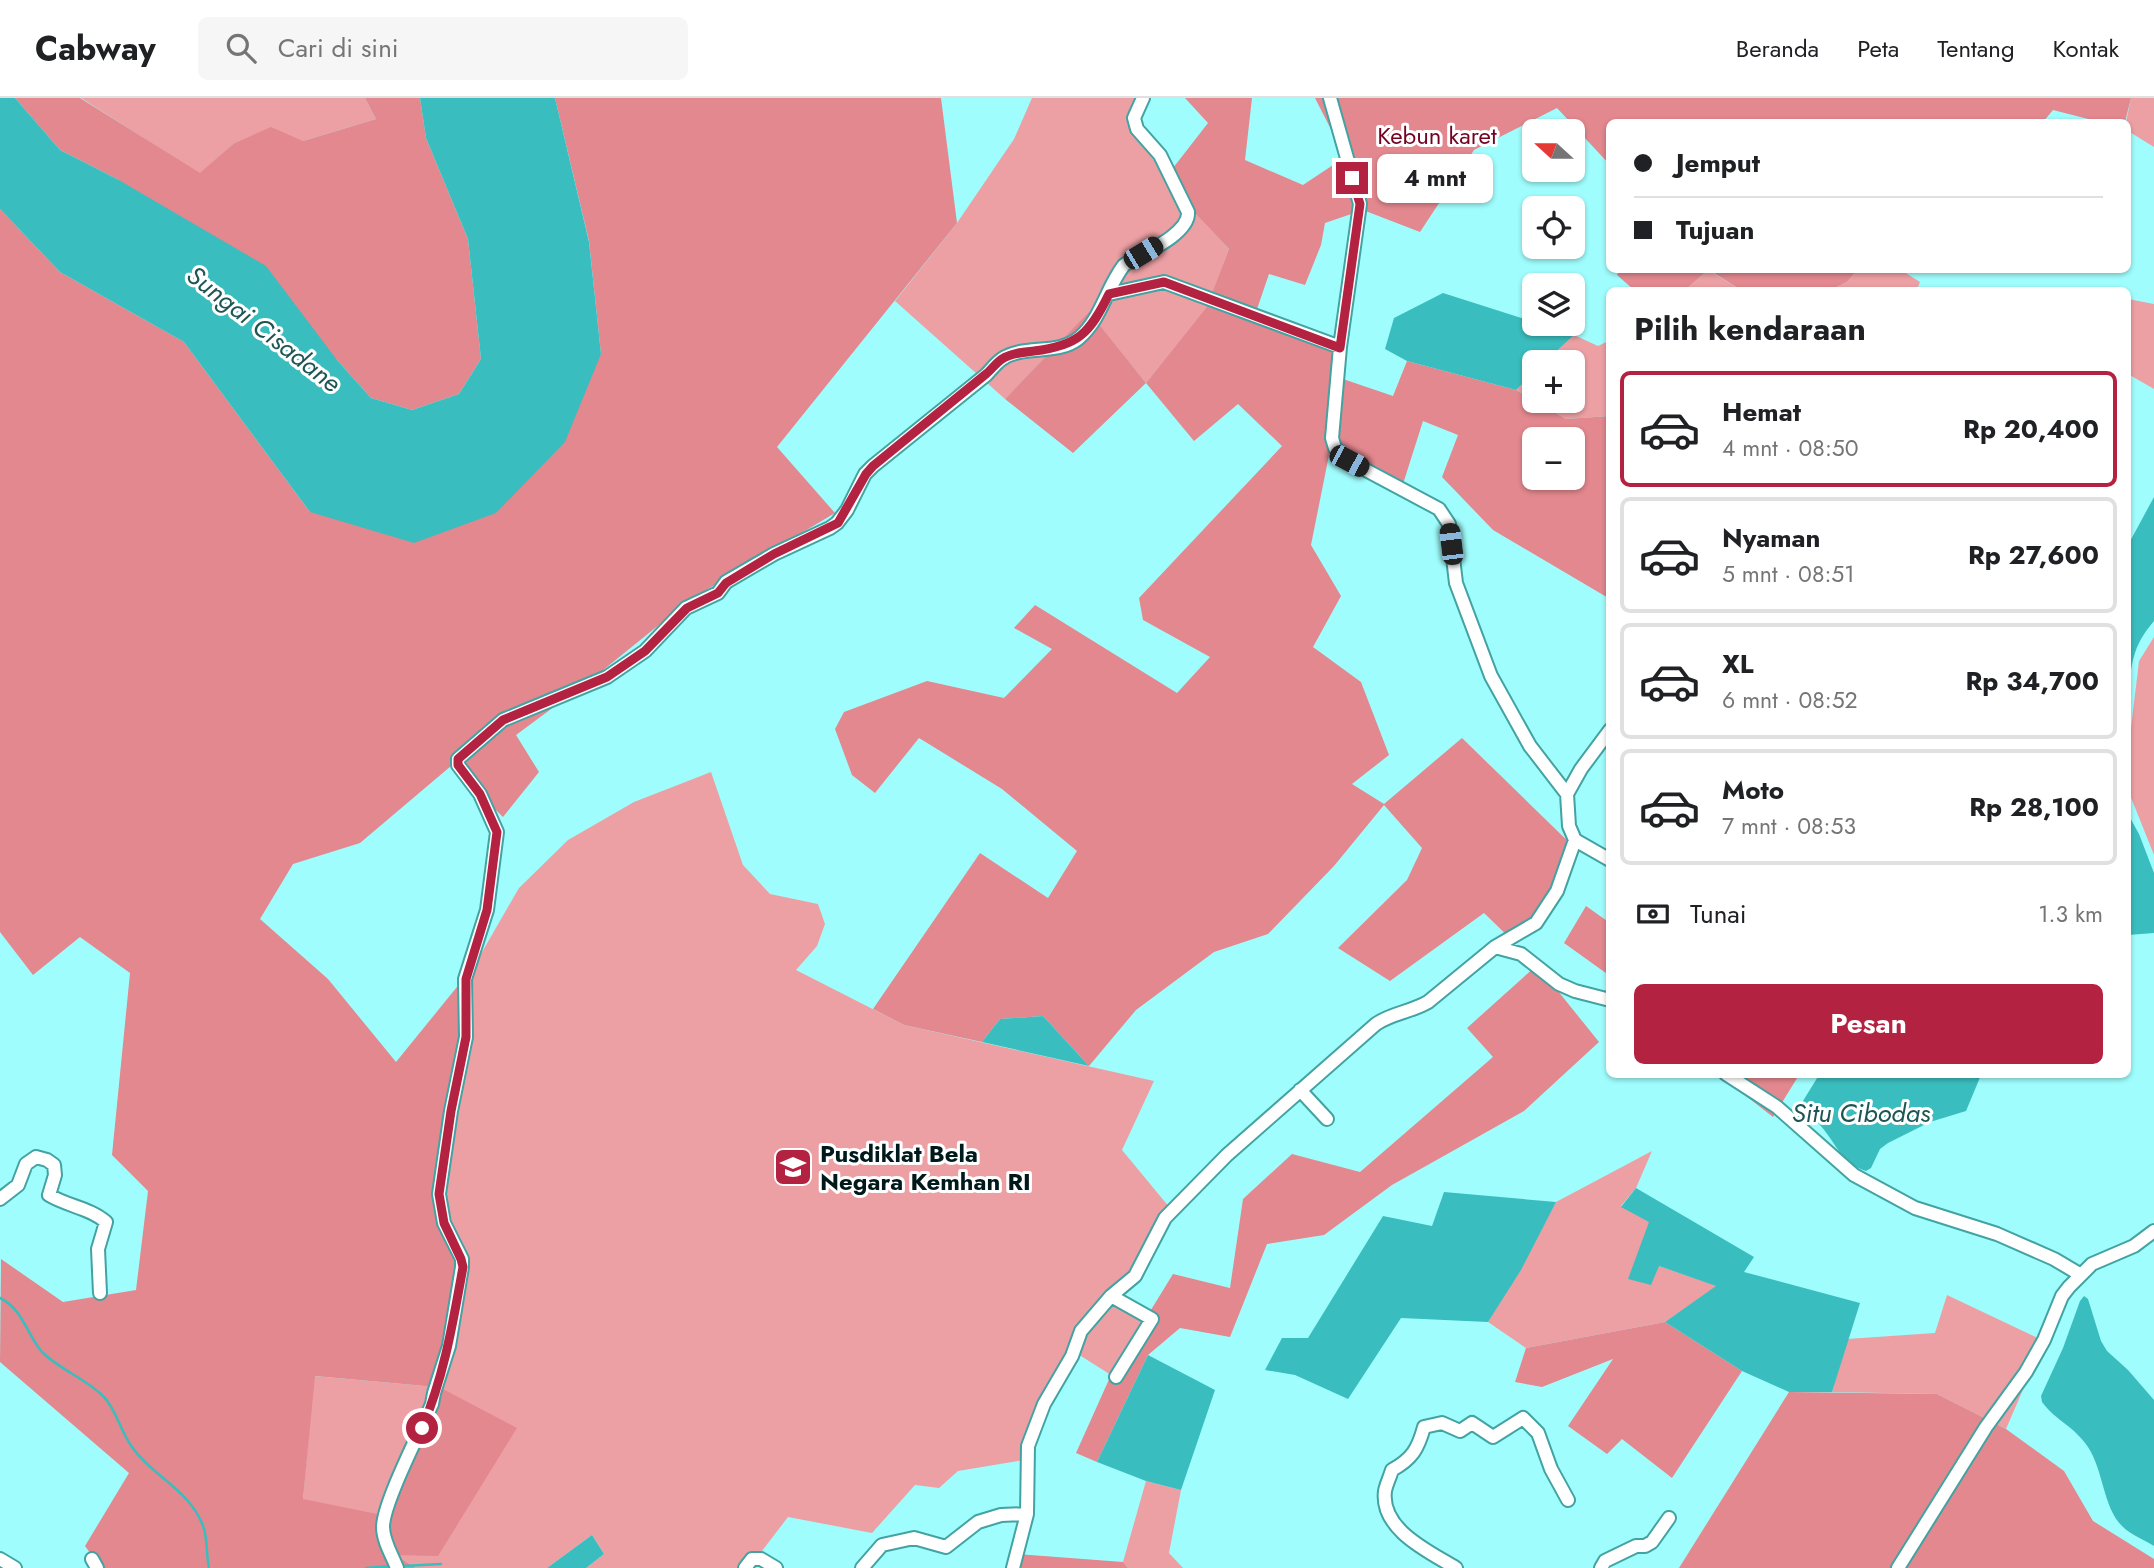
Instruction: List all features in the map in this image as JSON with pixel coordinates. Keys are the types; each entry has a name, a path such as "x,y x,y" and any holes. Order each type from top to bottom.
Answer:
{"street":[{"path":"397,1568 384,1538 383,1524 390,1501 432,1404 433,1393 449,1346 463,1267 444,1223 439,1194 451,1111 466,1037 466,979 487,910 497,832 480,794 458,765 458,759 503,720 607,677 645,651 687,608 718,593 726,583 774,554 838,523 873,466 1002,359 1019,352 1056,348 1079,338 1101,311 1124,265 1181,231 1189,218 1160,155 1137,129 1135,118 1143,98"},
{"path":"1330,98 1360,204 1340,348 1332,438 1335,448 1349,461 1439,509 1448,524 1456,583 1491,676 1530,746 1567,794"},
{"path":"1109,294 1164,282 1340,348"},
{"path":"1606,735 1581,769 1567,794 1569,826 1575,840 1606,858"},
{"path":"1013,1568 1027,1514 1026,1456 1044,1405 1072,1356 1082,1331 1111,1296 1135,1276 1165,1218 1227,1156 1376,1024 1387,1017 1419,1008 1495,947 1536,923 1557,891 1575,840"},
{"path":"1495,947 1521,954 1559,984 1606,999"},
{"path":"1732,1078 1777,1107 1854,1175 1915,1208 1997,1234 2054,1259 2081,1275"},
{"path":"1300,1090 1327,1119"},
{"path":"0,1199 18,1185 26,1164 36,1157 54,1165 55,1175 49,1195 63,1203 97,1214 106,1222 98,1249 100,1293"},
{"path":"1898,1568 1986,1427 2036,1355 2062,1296 2091,1264 2134,1246 2154,1231"},
{"path":"1111,1296 1152,1319 1115,1377"},
{"path":"1456,1568 1403,1535 1389,1513 1384,1492 1392,1470 1408,1461 1420,1443 1424,1427 1442,1423 1460,1431 1472,1423 1493,1437 1524,1418 1538,1433 1551,1469 1568,1500"},
{"path":"862,1568 882,1545 914,1538 946,1547 978,1522 1001,1515 1027,1514"},
{"path":"1601,1568 1605,1561 1636,1546 1645,1546 1652,1542 1669,1517"},
{"path":"0,1559 15,1568"},
{"path":"745,1568 751,1559 761,1559 776,1568"}],"shaded area":[{"path":"81,98 365,98 376,119 303,141 233,144 200,174"},
{"path":"1032,98 1145,98 1131,130 1190,208 1229,249 1208,307 1146,383 1089,313 1005,399 895,301 957,223 1014,139"},
{"path":"2131,98 2154,98 2154,147 2131,133 2131,119 2127,119"},
{"path":"1705,273 1713,273 1736,287 1688,287"},
{"path":"1854,273 1906,273 1920,282 1918,287 1836,287 1847,282"},
{"path":"2131,300 2154,304 2154,389 2131,376"},
{"path":"1573,336 1598,346 1606,342 1606,416 1566,419 1556,413 1585,413 1585,350 1558,350"},
{"path":"2154,637 2154,855 2131,798 2131,728 2139,661"},
{"name":"Pusdiklat Bela Negara Kemhan RI","path":"711,772 743,865 770,894 818,904 825,924 817,946 796,970 904,1025 1154,1081 1122,1150 1170,1208 1116,1291 1150,1314 1111,1375 1073,1351 1024,1460 958,1471 939,1488 915,1485 872,1533 788,1517 749,1568 586,1568 604,1554 592,1535 547,1568 416,1568 303,1499 314,1376 436,1387 444,1210 473,1017 474,966 519,888 568,840 634,802"},
{"path":"1652,1151 1636,1188 1621,1206 1649,1221 1659,1266 1717,1286 1665,1322 1526,1348 1488,1322 1556,1202"},
{"path":"1947,1295 2044,1341 2006,1429 1937,1394 1832,1392 1847,1339 1935,1333"},
{"path":"1146,1481 1181,1490 1169,1553 1183,1568 1128,1568 1123,1562"}],"green space":[{"path":"15,98 80,98 200,173 233,144 271,127 303,141 376,119 365,98 420,98 426,138 468,239 481,359 459,394 412,410 371,398 337,360 117,179 60,150"},
{"path":"555,98 941,98 957,223 777,447 835,513 691,599 597,675 516,735 539,772 503,817 451,766 360,843 293,864 260,919 328,979 396,1062 474,966 473,1017 444,1210 466,1260 437,1386 517,1428 438,1556 395,1555 416,1568 101,1568 85,1546 129,1473 0,1362 1,1259 63,1302 136,1290 148,1191 112,1155 130,973 80,937 33,975 0,932 0,209 60,272 184,342 310,512 601,354 589,241","holes":["315,1376 436,1387 387,1516 303,1499"]},
{"name":"Kebun karet","path":"1185,98 1252,98 1245,160 1303,185 1345,157 1315,98 2131,98 2126,119 2088,119 2053,110 2046,119 1606,119 1606,161 1586,139 1586,119 1567,119 1557,108 1535,119 1522,119 1522,126 1474,150 1420,232 1363,210 1325,223 1321,245 1305,285 1269,274 1255,315 1342,340 1343,379 1393,396 1407,361 1516,390 1522,393 1522,413 1556,413 1566,419 1606,416 1606,597 1493,530 1442,477 1458,435 1423,421 1403,484 1330,450 1311,545 1341,596 1313,647 1361,682 1389,755 1352,784 1384,804 1462,738 1579,852 1516,944 1484,913 1390,981 1338,948 1407,880 1422,848 1384,805 1334,866 1268,934 1214,952 1136,1010 1089,1066 1043,1016 1000,1019 982,1042 904,1025 873,1009 980,853 1048,898 1077,851 1002,789 919,738 875,793 852,775 835,729 844,712 927,681 1004,698 1052,649 1014,628 1035,605 1177,693 1210,657 1143,620 1139,598 1282,446 1238,404 1194,441 1146,383 1207,307 1229,249 1190,208 1166,177 1208,123"},
{"path":"1705,273 1688,287 1631,287 1617,275"},
{"path":"1714,273 1854,273 1847,282 1836,287 1736,287"},
{"path":"1089,312 1146,383 1073,453 1005,399"},
{"path":"1586,906 1606,920 1606,973 1564,943"},
{"path":"1537,965 1599,1042 1524,1111 1392,1185 1324,1235 1267,1244 1230,1337 1180,1328 1148,1355 1097,1462 1076,1453 1111,1375 1173,1274 1230,1288 1243,1199 1292,1154 1360,1172 1493,1057 1467,1028"},
{"path":"1723,1078 1797,1078 1773,1117"},
{"path":"1665,1322 1742,1371 1672,1478 1622,1439 1607,1454 1568,1426 1613,1359 1542,1387 1515,1382 1526,1348"},
{"path":"1789,1392 1937,1394 2006,1429 2064,1471 2093,1521 2154,1559 2154,1568 1679,1568"},
{"path":"1017,1554 1123,1562 1128,1568 1017,1568"}],"water":[{"name":"Sungai Cisadane","path":"0,98 15,98 60,150 117,179 266,266 337,360 371,398 412,410 459,394 481,359 468,239 426,138 420,98 555,98 589,242 601,354 565,442 496,513 414,543 310,512 184,342 60,272 0,209"},
{"path":"1443,293 1522,318 1522,336 1573,336 1558,350 1522,350 1522,384 1516,390 1407,361 1385,349 1394,318"},
{"path":"2154,497 2154,621 2137,648 2131,674 2131,539"},
{"path":"2131,819 2154,873 2154,933 2131,935"},
{"path":"1043,1016 1089,1066 982,1042 1000,1019"},
{"name":"Situ Cibodas","path":"1817,1078 1980,1078 1966,1111 1930,1122 1888,1143 1880,1149 1871,1168 1866,1171 1849,1162 1815,1120 1798,1109"},
{"path":"1636,1188 1754,1257 1744,1272 1860,1303 1832,1392 1789,1392 1742,1371 1665,1322 1716,1286 1659,1266 1651,1285 1628,1279 1649,1222 1621,1207"},
{"path":"1444,1192 1556,1202 1521,1270 1488,1322 1401,1318 1348,1399 1295,1375 1265,1370 1282,1338 1308,1338 1383,1216 1432,1226"},
{"path":"2084,1296 2088,1299 2101,1341 2107,1351 2154,1400 2154,1546 2122,1526 2111,1509 2088,1447 2042,1402 2041,1396"},
{"path":"1148,1355 1215,1390 1181,1490 1146,1481 1097,1462"},
{"path":"592,1535 604,1554 586,1568 547,1568"}],"waterway":[{"path":"0,1298 19,1315 42,1352 103,1396 140,1457 180,1493 197,1513 205,1531 209,1568"},
{"path":"403,1566 441,1564"},
{"path":"366,1568 392,1566"}],"place":[{"name":"Pusdiklat Bela Negara Kemhan RI","path":"793,1167"}],"route":[{"path":"422,1428 449,1346 463,1267 444,1223 439,1194 451,1111 466,1037 466,979 487,910 497,832 480,794 458,765 458,759 503,720 607,677 645,651 687,608 718,593 726,583 774,554 838,523 873,466 1002,359 1019,352 1056,348 1079,338 1101,311 1109,294 1164,282 1340,348 1360,204 1352,178"}]}
